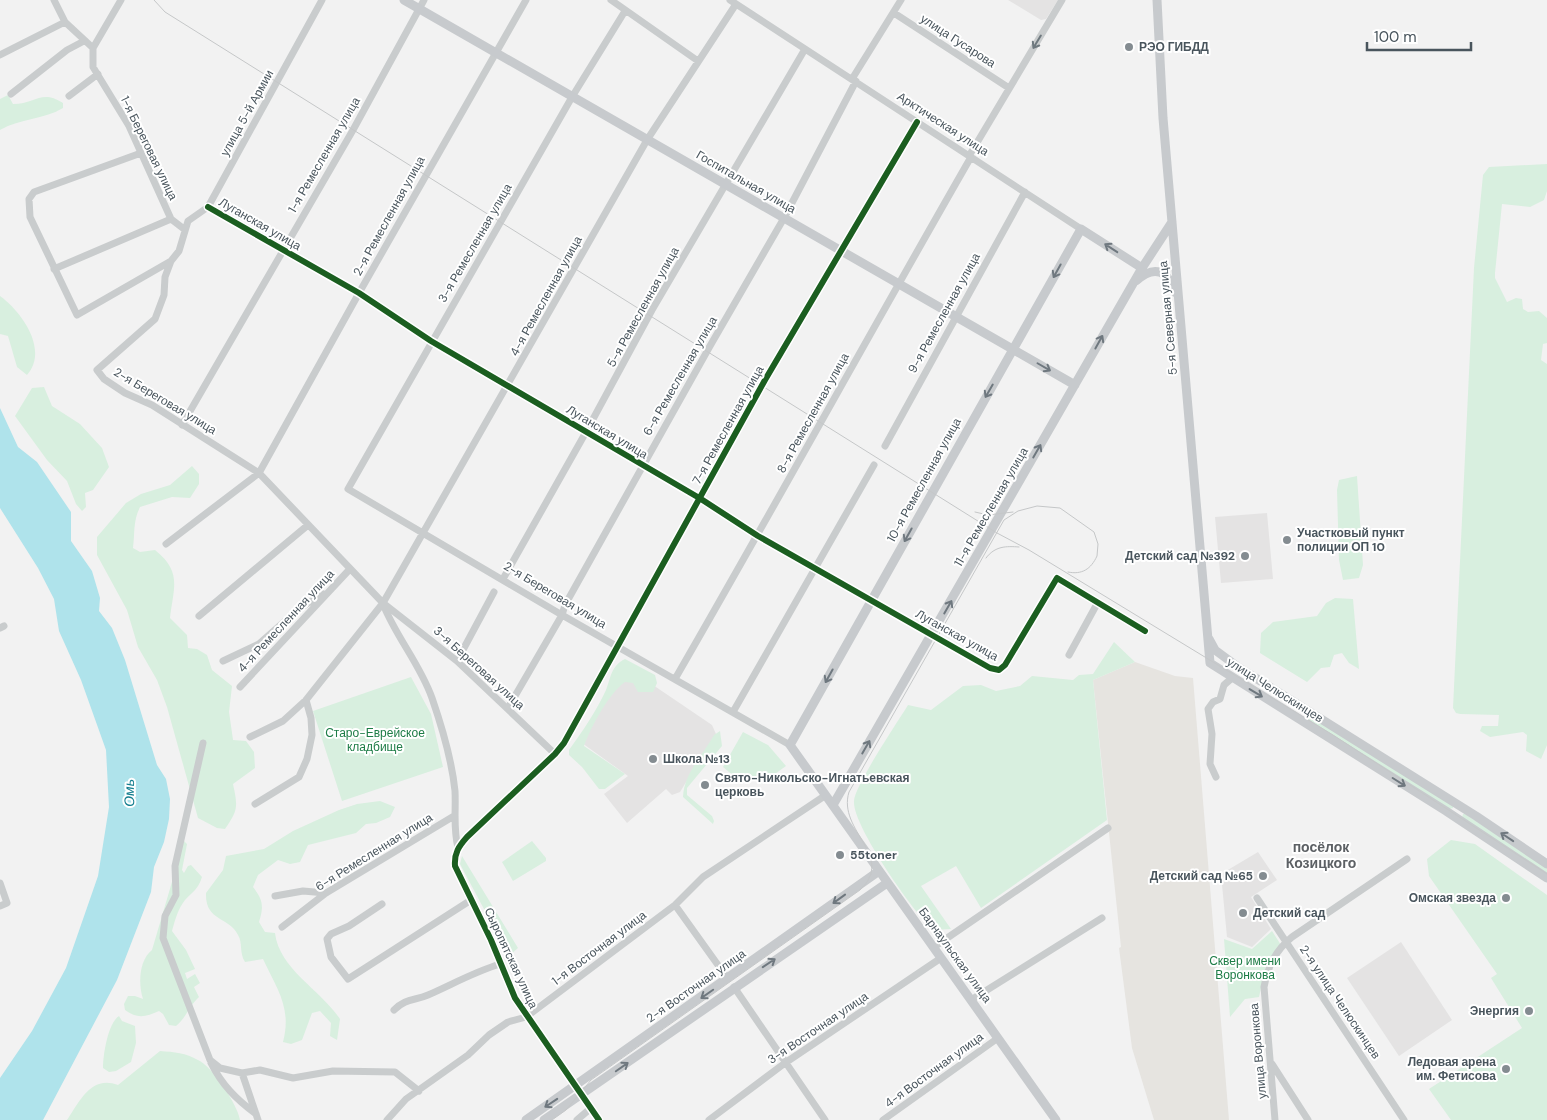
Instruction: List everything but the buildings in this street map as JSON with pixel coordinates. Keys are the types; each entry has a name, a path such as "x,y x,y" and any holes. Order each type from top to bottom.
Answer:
{"main road":[{"name":"Госпитальная улица","path":"404,0 1075,385"},
{"name":"5-я Северная улица","path":"1157,0 1163,118 1207,635"},
{"name":"11-я Ремесленная улица","path":"833,805 1132,284 1172,222"},
{"name":"Арктическая улица","path":"1081,228 1142,268"},
{"name":"10-я Ремесленная улица","path":"790,745 1081,228"},
{"path":"1132,284 1152,272 1160,272 1170,279 1179,304"},
{"name":"улица Челюскинцев","path":"1207,635 1210,662 1232,678 1452,815 1547,878"},
{"name":"улица Челюскинцев","path":"1207,635 1215,650 1222,656 1547,864"},
{"path":"1295,717 1302,707"},
{"name":"2-я Береговая улица","path":"790,745 833,805"},
{"name":"Барнаульская улица","path":"833,805 972,1000 1052,1119"},
{"name":"2-я Восточная улица","path":"526,1120 879,871"},
{"name":"2-я Восточная улица","path":"544,1120 582,1096 734,987 888,883"}],"street":[{"path":"54,0 65,22 93,48 121,0"},
{"name":"улица 5-й Армии","path":"184,229 188,220 208,207 322,0"},
{"name":"1-я Ремесленная улица","path":"182,425 353,130 424,0"},
{"name":"2-я Ремесленная улица","path":"166,544 259,473 359,292 526,0"},
{"path":"611,0 698,61"},
{"name":"8-я Ремесленная улица","path":"675,679 758,536 970,156 1062,0"},
{"name":"6-я Ремесленная улица","path":"508,708 562,615 565,605 642,466 784,218 854,80 894,13 899,1"},
{"name":"Арктическая улица","path":"733,2 1081,228"},
{"name":"4-я Ремесленная улица","path":"250,737 283,721 306,700 383,604 647,140 698,61 733,2"},
{"name":"3-я Ремесленная улица","path":"348,489 572,97 625,11"},
{"name":"улица Гусарова","path":"894,13 1009,88"},
{"path":"0,53 65,22"},
{"path":"10,94 67,50 84,41"},
{"name":"1-я Береговая улица","path":"93,48 93,67 129,126 172,219 184,229"},
{"name":"5-я Ремесленная улица","path":"502,578 586,432 652,310 806,49"},
{"path":"69,96 98,74"},
{"name":"7-я Ремесленная улица","path":"458,848 564,743 701,499 765,380 917,122"},
{"path":"141,153 34,192 29,199 30,217 77,315 171,261"},
{"name":"9-я Ремесленная улица","path":"885,446 1025,192"},
{"name":"Луганская улица","path":"208,207 359,292 432,341 701,499 758,536 990,668 999,670 1005,665 1056,578 1098,602"},
{"path":"54,269 172,219"},
{"name":"2-я Береговая улица","path":"184,229 179,251 171,261 165,277 164,295 155,319 96,370 104,379 126,393 152,405 259,473 308,525"},
{"path":"733,712 874,465"},
{"name":"2-я Береговая улица","path":"348,489 562,615 790,745"},
{"path":"199,616 308,525"},
{"name":"3-я Береговая улица","path":"308,525 383,604 457,661 555,754"},
{"name":"4-я Ремесленная улица","path":"240,687 349,570"},
{"path":"223,661 259,644 300,608 331,590"},
{"path":"457,661 494,592"},
{"path":"1069,655 1098,602 1145,631"},
{"name":"3-я Береговая улица","path":"383,604 390,622 419,670 432,697 453,780 454,831 458,848"},
{"path":"1216,777 1210,764 1212,734 1208,710 1213,702 1220,699 1224,685 1232,678"},
{"path":"255,804 299,777 307,759 312,735 311,718 306,700"},
{"path":"203,743 176,866 176,895 166,916 163,938 218,1078 233,1097 257,1117"},
{"name":"1-я Восточная улица","path":"387,1120 406,1099 468,1055 489,1035 508,1022 526,1017 674,905 703,877 826,795"},
{"name":"6-я Ремесленная улица","path":"282,927 326,893 454,816"},
{"path":"934,947 1108,828"},
{"name":"Сыропятская улица","path":"458,848 454,866 491,940 515,998 526,1017 599,1120"},
{"name":"улица Воронкова","path":"1275,1120 1264,987 1268,966 1286,941 1407,859"},
{"path":"0,883 4,904"},
{"path":"276,896 303,891 326,893"},
{"name":"2-я улица Челюскинцев","path":"1257,898 1404,1120"},
{"path":"382,904 349,926 331,934 327,939 331,957 348,979 471,900"},
{"path":"674,905 728,979"},
{"path":"972,1000 1102,918"},
{"name":"3-я Восточная улица","path":"709,1120 786,1063 941,958"},
{"path":"394,1010 402,1002 417,1000 472,972 500,964"},
{"path":"734,987 825,1120"},
{"name":"4-я Восточная улица","path":"883,1120 998,1038"},
{"path":"210,1060 220,1068 242,1073 260,1070 293,1078 333,1071 395,1072 419,1090"},
{"path":"1270,1061 1308,1120"},
{"path":"242,1073 257,1117"},
{"path":"578,1120 591,1108"}],"shaded area":[{"path":"1008,0 1058,0 1046,19 1041,20"},
{"name":"Детский сад №392","path":"1267,513 1273,579 1221,583 1215,517"},
{"path":"1135,662 1175,676 1193,678 1229,1120 1154,1120 1132,1048 1119,948 1121,947 1093,680"},
{"name":"Школа №13","path":"622,664 712,725 716,734 680,792 672,795 666,789 627,823 604,794 628,776 582,743"},
{"name":"Детский сад","path":"1258,852 1277,880 1251,897 1271,929 1252,947 1227,937 1221,874"},
{"path":"1401,942 1452,1020 1399,1056 1347,978"}],"green space":[{"path":"8,95 13,104 49,97 63,103 63,108 48,115 16,123 0,130 0,99"},
{"path":"1547,164 1547,191 1544,200 1530,207 1502,204 1495,273 1495,278 1507,302 1516,298 1522,299 1523,309 1528,312 1539,311 1547,318 1547,343 1543,344 1541,360 1547,364 1547,745 1541,759 1526,751 1527,735 1523,732 1490,737 1480,731 1482,726 1498,726 1499,715 1460,714 1456,713 1453,708 1474,268 1483,175 1489,167"},
{"path":"0,296 24,321 34,343 33,365 27,375 17,367 8,336 0,334"},
{"path":"44,387 52,406 80,424 102,448 109,467 93,490 85,493 86,507 82,511 76,504 67,481 47,460 15,416 32,388"},
{"path":"192,466 199,474 199,484 190,498 172,497 140,507 135,522 133,548 140,552 155,550 170,566 173,574 174,590 170,618 187,635 188,648 197,649 207,655 212,670 232,686 229,712 233,740 246,741 254,752 255,768 233,784 236,808 225,829 217,828 198,818 167,707 157,680 138,647 127,610 97,555 97,537 126,503 141,494 170,485"},
{"path":"1357,476 1363,565 1359,578 1343,580 1339,560 1337,490 1339,480"},
{"path":"1335,598 1353,599 1359,669 1349,663 1342,653 1334,655 1330,667 1321,668 1307,682 1260,653 1261,633 1273,622 1317,616 1326,603"},
{"path":"1114,642 1135,662 1093,680 1107,820 981,908 956,866 921,886 951,929 933,930 899,888 873,848 856,813 854,801 856,793 886,739 908,705 931,710 963,686 981,685 996,691 1020,686 1032,676 1073,680 1079,675 1093,674"},
{"path":"625,659 655,675 657,683 653,692 638,692 633,683 625,682 613,694 596,720 584,746 625,774 605,789 599,789 582,767 569,755 569,750 598,705 614,668"},
{"name":"Старо-Еврейское кладбище","path":"411,677 431,714 443,767 342,801 313,711"},
{"path":"1309,715 1453,806 1453,808 1449,809 1307,719 1306,716"},
{"path":"720,731 722,746 687,788 687,795 712,816 713,824 683,797 690,772 714,735"},
{"path":"743,732 768,745 786,766 761,784 750,774 741,782 723,767"},
{"path":"380,801 395,807 390,817 376,823 366,824 356,833 308,845 300,862 290,864 278,860 258,875 253,887 261,900 262,912 259,922 265,932 275,933 278,946 284,958 302,979 332,1008 340,1019 337,1040 330,1036 331,1023 320,1011 312,1013 302,1040 291,1044 283,1042 286,1019 282,999 263,959 245,962 238,935 229,924 213,914 209,909 206,893 223,870 226,856 264,849 293,831 339,810 357,804"},
{"path":"1463,814 1547,868 1547,875 1462,818"},
{"path":"1451,840 1475,844 1547,895 1547,1120 1451,1120 1429,1089 1522,1028 1491,978 1497,974 1429,876 1427,859"},
{"path":"184,841 187,844 182,870 184,873 188,866 191,865 202,877 197,888 180,907 172,931 186,950 195,969 185,973 187,979 195,974 200,983 194,987 199,997 176,1026 169,1025 163,1014 159,1011 146,1016 138,1016 125,1010 124,1004 128,996 143,999 140,986 142,966 152,950"},
{"path":"532,841 546,858 546,861 513,881 502,862"},
{"path":"462,856 518,948 509,956 460,864"},
{"name":"Сквер имени Воронкова","path":"1272,931 1281,945 1266,965 1259,997 1245,999 1230,1017 1224,939 1252,949"},
{"path":"119,1016 122,1021 135,1026 136,1043 131,1062 116,1071 109,1072 103,1068 105,1048 112,1025"},
{"path":"160,1051 184,1054 204,1064 224,1087 235,1105 240,1120 67,1120 82,1098 93,1087 109,1083 118,1085"}],"water":[{"name":"Омь","path":"0,408 18,447 37,462 71,512 71,541 92,571 100,598 99,611 112,628 125,660 157,765 166,779 170,799 169,819 164,842 154,867 151,892 117,980 43,1120 0,1120 0,1078 32,1031 66,968 98,876 109,807 106,750 81,680 59,631 54,599 38,568 0,508"}],"tram line":[{"path":"154,0 165,12 997,533 1029,550 1333,735 1547,874"},
{"path":"552,1120 566,1110 591,1080 860,890 869,878 872,866 869,854 851,819 848,806 849,792 1004,520 1018,511 1037,506 1060,508 1094,532 1098,544 1095,561 1082,572 1068,572"},
{"path":"975,512 988,515 1013,512"},
{"path":"986,558 997,549 1019,547"}],"cycle path":[{"path":"599,1120 515,998 491,940 455,866 456,853 467,837 555,754 564,743 765,380 917,122"},
{"path":"208,207 359,293 431,341 701,499 758,536 990,668 999,670 1005,665 1057,578 1145,631"}],"place":[{"name":"РЭО ГИБДД","path":"1129,47"},
{"name":"Участковый пункт полиции ОП 10","path":"1287,540"},
{"name":"Детский сад №392","path":"1245,556"},
{"name":"Школа №13","path":"653,759"},
{"name":"Свято-Никольско-Игнатьевская церковь","path":"705,785"},
{"name":"55toner","path":"840,855"},
{"name":"Детский сад №65","path":"1263,876"},
{"name":"Омская звезда","path":"1506,898"},
{"name":"Детский сад","path":"1243,913"},
{"name":"Энергия","path":"1529,1011"},
{"name":"Ледовая арена им. Фетисова","path":"1506,1069"}],"district":[{"name":"посёлок Козицкого","path":"1321,856"}]}
